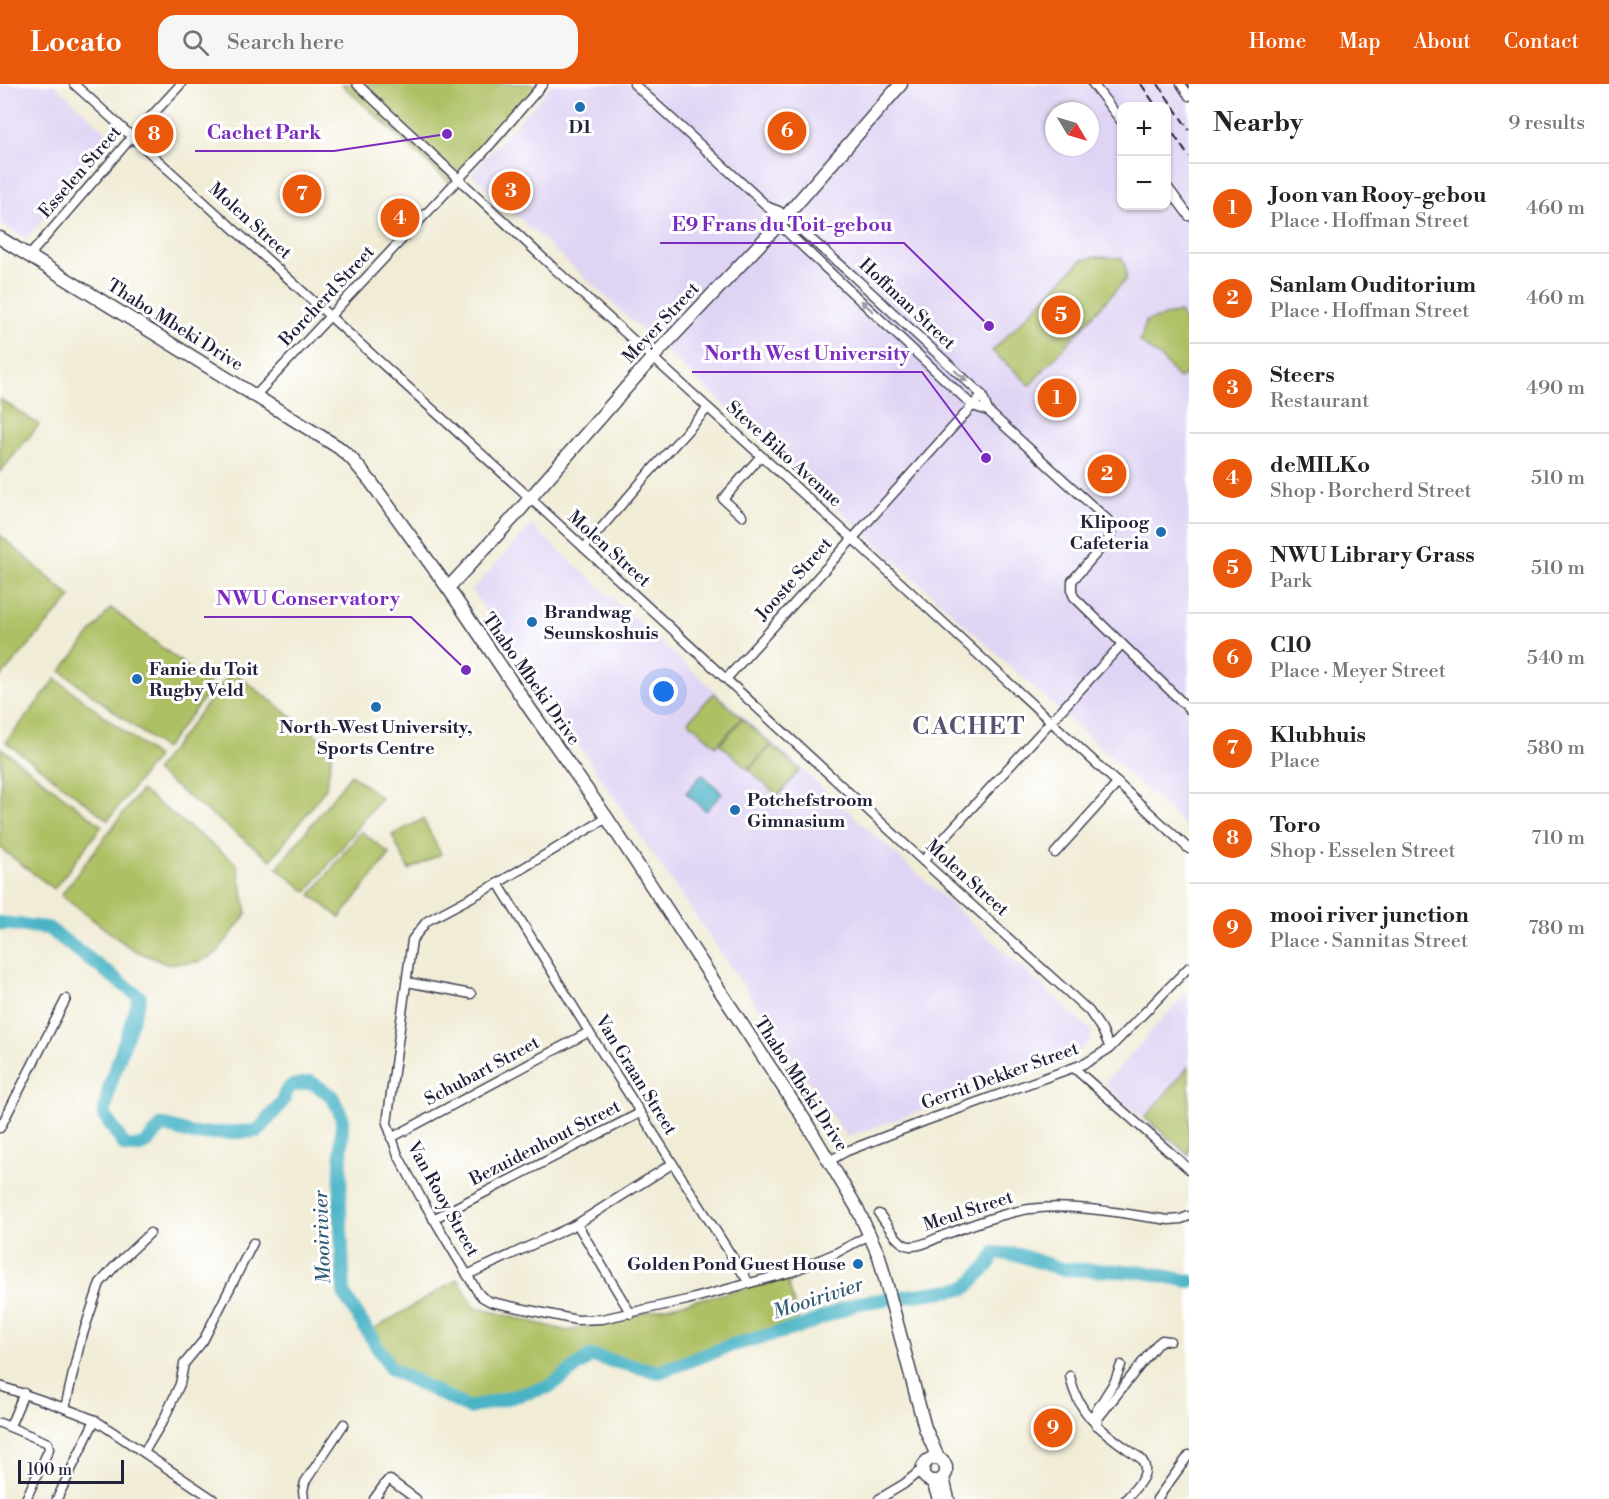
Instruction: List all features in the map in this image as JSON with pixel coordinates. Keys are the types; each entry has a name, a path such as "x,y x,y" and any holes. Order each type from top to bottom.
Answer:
{"main road":[{"name":"Meyer Street","path":"448,588 653,357 783,220 902,84"},
{"name":"Thabo Mbeki Drive","path":"0,238 338,447 351,458 371,482 448,588 607,819 804,1119 858,1208 871,1234 886,1279 925,1428 932,1471"},
{"path":"932,1471 939,1499"},
{"path":"932,1471 948,1499"}],"street":[{"name":"Molen Street","path":"74,84 530,498 1089,1011 1102,1030 1110,1048"},
{"name":"Esselen Street","path":"29,256 181,84"},
{"name":"Steve Biko Avenue","path":"357,84 557,271 853,539 1189,849"},
{"name":"Borcherd Street","path":"255,396 331,317 543,84"},
{"name":"Hoffman Street","path":"634,84 768,207 779,211 786,231 973,406 988,411 1110,522 1111,534 1072,581 1072,592 1074,597 1122,644"},
{"path":"1093,84 1117,115"},
{"path":"1181,84 1189,96"},
{"path":"1171,191 1189,216"},
{"name":"Hoffman Street","path":"783,220 851,274 982,395 988,411"},
{"name":"Jooste Street","path":"727,678 982,395"},
{"path":"584,548 708,408"},
{"path":"742,516 723,499 761,456"},
{"path":"923,861 1122,644 1189,708"},
{"path":"1055,853 1118,783"},
{"name":"Van Rooy Street","path":"607,819 498,883 427,921 412,940 387,1123 398,1155 477,1291 491,1302 577,1320 602,1319 631,1314 791,1272 836,1253 871,1234"},
{"name":"Van Graan Street","path":"498,883 589,1032 749,1283"},
{"name":"Gerrit Dekker Street","path":"829,1161 847,1151 925,1121 1086,1063 1110,1048 1189,967"},
{"path":"407,982 471,994"},
{"path":"0,1128 66,999"},
{"name":"Schubart Street","path":"391,1138 589,1032"},
{"path":"1074,1068 1189,1169"},
{"name":"Bezuidenhout Street","path":"434,1219 640,1113"},
{"path":"467,1275 577,1224 672,1164"},
{"name":"Meul Street","path":"879,1214 898,1240 910,1246 923,1244 987,1220 1034,1209 1059,1207 1169,1220 1181,1220 1189,1216"},
{"path":"577,1224 631,1314"},
{"path":"65,1408 80,1343 100,1283 150,1233"},
{"path":"144,1452 164,1419 180,1384 184,1364 203,1341 253,1243"},
{"path":"1093,1422 1157,1344 1162,1340 1170,1341"},
{"path":"1093,1422 1121,1365"},
{"path":"1070,1376 1073,1391 1093,1422 1145,1464 1144,1476 1126,1499"},
{"path":"0,1386 95,1420 213,1499"},
{"path":"10,1426 24,1394"},
{"path":"57,1499 95,1420"},
{"path":"0,1423 46,1440 49,1446 26,1499"},
{"path":"304,1499 303,1491 306,1482 344,1424"},
{"path":"1157,1499 1189,1455"},
{"path":"879,1499 932,1471"},
{"path":"374,1499 390,1480 416,1499"}],"shaded area":[{"path":"0,84 54,84 114,139 26,239 0,223"},
{"path":"552,84 1189,84 1189,829 471,174"},
{"name":"Potchefstroom Gimnasium","path":"531,525 1092,1031 1091,1040 1074,1056 847,1137 472,590"},
{"path":"1189,990 1189,1159 1104,1084"}],"green space":[{"path":"341,84 543,84 452,185"},
{"path":"1096,257 1121,258 1124,262 1126,279 1030,385 992,351 1082,260"},
{"path":"1180,312 1189,333 1189,371 1179,379 1162,359 1140,342 1146,321"},
{"path":"0,399 39,425 0,472"},
{"path":"0,535 71,597 0,678"},
{"name":"Fanie du Toit Rugby Veld","path":"111,608 213,687 164,749 61,671"},
{"path":"232,671 333,748 326,788 271,860 155,771"},
{"path":"56,679 157,757 108,820 6,742"},
{"path":"714,693 742,718 716,746 688,721"},
{"path":"742,719 771,744 748,769 720,744"},
{"path":"772,745 800,770 778,796 749,770"},
{"path":"1,748 102,826 54,889 0,848"},
{"path":"351,774 381,798 307,892 277,868"},
{"path":"141,790 237,864 247,913 216,954 199,962 166,964 130,948 61,895"},
{"path":"423,819 441,854 409,870 392,835"},
{"path":"361,831 390,854 340,918 311,895"},
{"path":"1189,1066 1189,1155 1145,1118"},
{"path":"787,1278 800,1327 732,1345 659,1372 591,1356 549,1387 469,1408 391,1369 369,1332 458,1279 474,1307 568,1331"}],"water":[{"path":"702,774 722,793 706,811 686,793"}],"waterway":[{"name":"Mooirivier","path":"0,923 48,928 140,997 109,1088 104,1115 125,1146 143,1145 162,1125 193,1134 258,1131 283,1101 285,1093 291,1086 311,1082 332,1096 342,1117 340,1206 344,1294 391,1369 469,1408 549,1387 591,1356 659,1372 732,1345 800,1327 858,1303 966,1288 988,1265 995,1253 1019,1255 1061,1269 1143,1272 1189,1281"}],"railway":[{"path":"1141,84 1153,102"},
{"path":"1158,84 1189,130"},
{"path":"1171,130 1189,157"}],"place":[{"name":"D1","path":"580,107"},
{"name":"C10","path":"787,131"},
{"name":"Toro","path":"154,134"},
{"name":"Cachet Park","path":"447,134"},
{"name":"Steers","path":"511,191"},
{"name":"Klubhuis","path":"302,194"},
{"name":"deMILKo","path":"400,218"},
{"name":"NWU Library Grass","path":"1061,315"},
{"name":"E9 Frans du Toit-gebou","path":"989,326"},
{"name":"Joon van Rooy-gebou","path":"1057,398"},
{"name":"North West University","path":"986,458"},
{"name":"Sanlam Ouditorium","path":"1107,474"},
{"name":"Klipoog Cafeteria","path":"1161,532"},
{"name":"Brandwag Seunskoshuis","path":"532,622"},
{"name":"NWU Conservatory","path":"466,670"},
{"name":"Fanie du Toit Rugby Veld","path":"137,679"},
{"name":"North-West University, Sports Centre","path":"376,707"},
{"name":"Potchefstroom Gimnasium","path":"735,810"},
{"name":"Golden Pond Guest House","path":"858,1264"},
{"name":"mooi river junction","path":"1053,1428"}],"district":[{"name":"CACHET","path":"969,727"}]}
